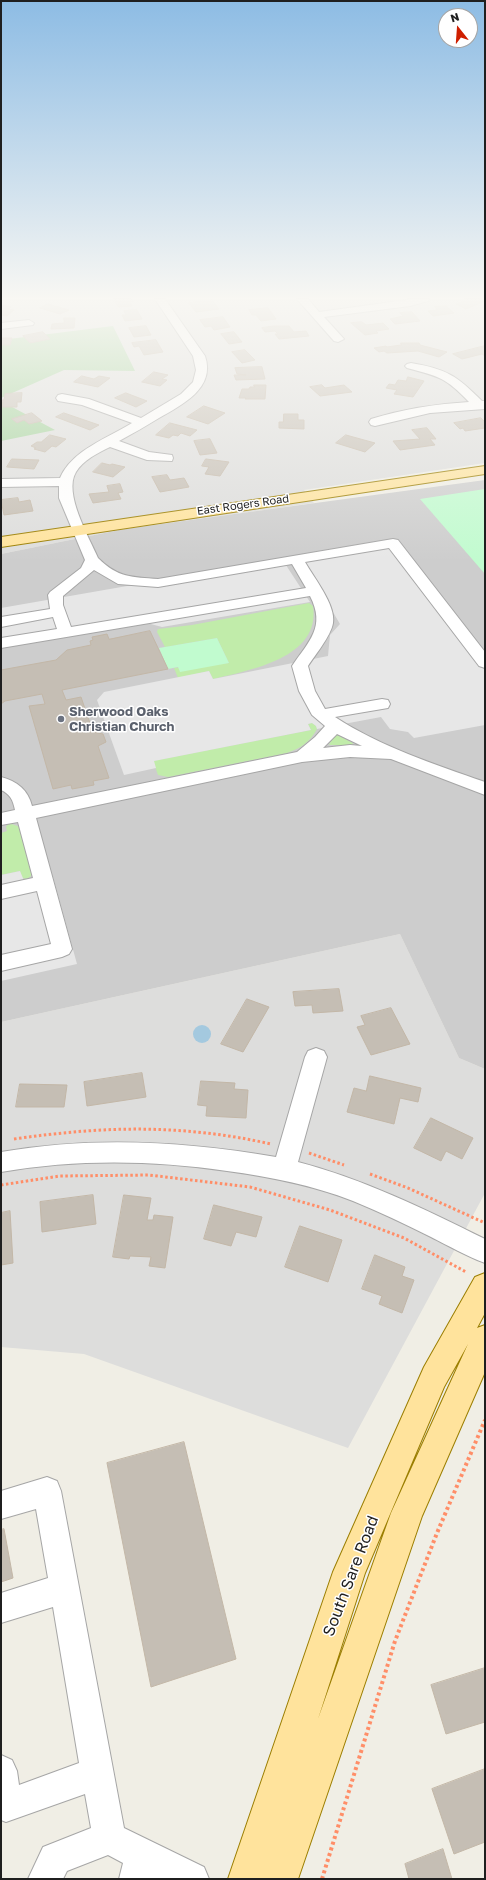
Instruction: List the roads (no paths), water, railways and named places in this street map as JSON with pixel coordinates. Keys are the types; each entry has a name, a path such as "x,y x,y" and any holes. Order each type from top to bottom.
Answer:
{"main road":[{"name":"East Rogers Road","path":"1,542 80,529 485,470"},
{"name":"South Sare Road","path":"247,1879 349,1572 475,1279"},
{"path":"278,1879 407,1513 485,1339"}],"street":[{"path":"195,387 187,396 77,462 70,470 65,482 66,498 92,560 101,569 123,580 158,584 300,566 393,543 485,663"},
{"path":"461,387 482,405"},
{"path":"62,398 85,402 143,423"},
{"path":"376,422 393,416 482,405"},
{"path":"109,442 147,456 167,458"},
{"path":"1,483 65,482"},
{"path":"66,632 58,612 55,595 87,570 92,560"},
{"path":"300,566 325,609 325,624 300,666 307,691 320,715 349,734 485,789"},
{"path":"1,643 314,591"},
{"path":"1,622 58,612"},
{"path":"320,715 382,704"},
{"path":"302,756 321,741 336,725"},
{"path":"1,818 302,756 350,751 396,754"},
{"path":"1,783 14,789 22,801 62,949 1,963"},
{"path":"1,892 44,883"},
{"path":"284,1169 316,1057"},
{"path":"1,1162 58,1154 131,1152 165,1153 284,1169 364,1195 422,1220 485,1252"},
{"path":"1,1505 47,1491 109,1838 138,1867 192,1879"},
{"path":"1,1608 64,1588"},
{"path":"1,1772 6,1806 97,1773"},
{"path":"45,1879 55,1859 109,1838"}],"water":[{"path":"202,1025 208,1028 211,1034 208,1040 202,1043 196,1040 193,1034 196,1028"}],"place":[{"name":"Sherwood Oaks Christian Church","path":"61,719"}]}
